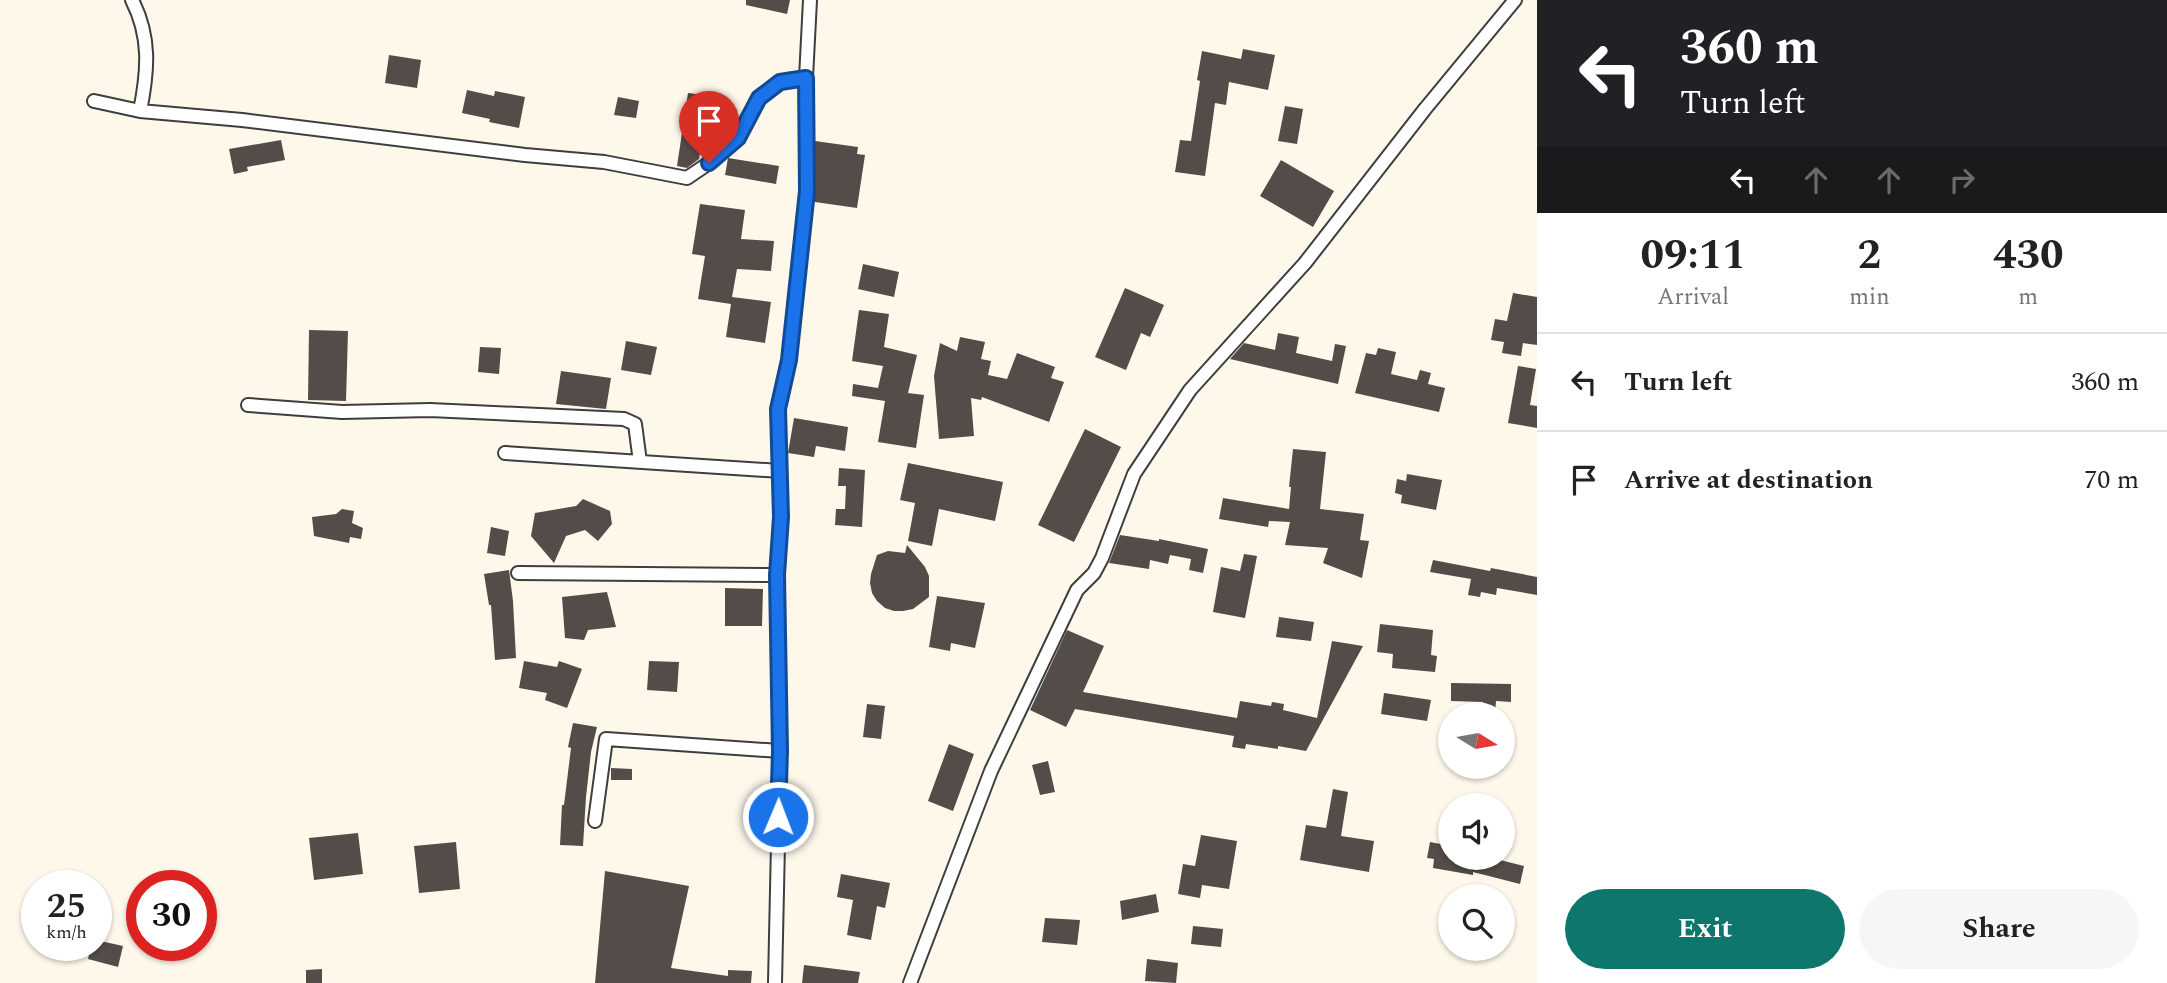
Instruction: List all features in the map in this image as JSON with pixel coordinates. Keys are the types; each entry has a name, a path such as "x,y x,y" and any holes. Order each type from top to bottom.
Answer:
{"street":[{"path":"132,0 139,13 148,57 140,111"},
{"path":"775,983 780,751 777,575 781,517 778,409 789,360 807,191 806,78 810,0"},
{"path":"910,983 991,771 1077,590 1094,573 1102,558 1134,474 1190,390 1305,263 1425,109 1515,0"},
{"path":"94,101 140,111 242,120 525,155 604,162 687,178 738,138 759,98 780,82 806,78"},
{"path":"248,405 342,412 429,410 624,419 635,424 640,462"},
{"path":"505,453 780,471"},
{"path":"518,573 777,575"},
{"path":"595,821 606,739 780,751"}],"building":[{"path":"746,0 790,0 787,14 746,5"},
{"path":"1243,49 1275,55 1268,90 1229,82 1226,105 1215,103 1205,176 1175,172 1180,140 1191,141 1202,51 1241,59"},
{"path":"389,55 421,60 417,88 385,83"},
{"path":"467,90 494,96 495,91 525,97 519,128 462,113"},
{"path":"688,93 710,96 709,106 725,108 721,137 703,135 699,159 687,168 677,166"},
{"path":"618,97 639,101 636,118 614,115"},
{"path":"1285,106 1303,109 1297,144 1278,141"},
{"path":"281,140 285,160 247,167 248,171 234,174 229,149"},
{"path":"815,141 858,147 857,154 865,155 857,208 815,202"},
{"path":"728,158 779,166 776,184 725,175"},
{"path":"1281,160 1334,191 1313,227 1260,196"},
{"path":"700,204 745,210 741,239 774,241 771,271 737,269 732,297 771,302 765,343 726,337 731,304 698,299 705,256 692,254"},
{"path":"863,264 899,272 894,297 858,289"},
{"path":"1125,288 1164,305 1150,337 1141,333 1126,370 1095,357"},
{"path":"1513,293 1537,297 1537,345 1523,343 1521,356 1502,353 1504,342 1491,340 1495,319 1507,321"},
{"path":"859,310 889,314 884,347 917,355 908,393 924,395 916,448 878,442 885,401 852,396 853,384 878,388 883,366 852,361"},
{"path":"309,330 348,331 346,401 308,400"},
{"path":"1278,333 1299,337 1296,353 1332,361 1335,344 1346,346 1338,384 1230,359 1244,343 1275,350"},
{"path":"960,337 985,342 981,359 991,361 988,375 1007,379 1017,353 1055,367 1051,378 1064,382 1049,422 982,397 981,400 971,398 974,436 939,439 934,376 940,343 957,351"},
{"path":"626,341 657,347 651,375 621,370"},
{"path":"480,347 501,348 499,374 478,372"},
{"path":"1378,348 1396,352 1391,374 1417,380 1420,370 1431,373 1428,384 1445,388 1439,412 1355,393 1366,353 1376,355"},
{"path":"1518,366 1536,369 1530,405 1537,406 1537,428 1508,423"},
{"path":"561,371 611,378 606,409 556,404"},
{"path":"794,418 848,427 845,451 816,446 814,457 788,453"},
{"path":"1085,429 1121,447 1074,542 1038,525"},
{"path":"1293,449 1326,452 1320,509 1364,514 1360,540 1369,541 1362,578 1323,563 1328,548 1285,545 1290,522 1269,521 1268,527 1219,519 1223,498 1289,509"},
{"path":"908,463 1003,482 995,521 939,509 932,546 908,541 915,503 900,500"},
{"path":"839,468 865,470 862,527 835,525 836,509 845,509 846,486 838,486"},
{"path":"1407,474 1442,480 1436,510 1401,503 1402,495 1395,493 1397,479 1406,481"},
{"path":"583,499 610,511 612,524 598,541 585,530 566,536 554,563 531,536 535,513 576,506"},
{"path":"342,509 354,511 352,523 363,528 361,539 350,537 349,543 314,536 312,517 336,514"},
{"path":"491,527 509,531 505,556 487,553"},
{"path":"1120,535 1159,539 1208,549 1203,573 1189,570 1191,559 1170,555 1168,564 1150,560 1149,569 1109,563"},
{"path":"907,545 929,576 929,597 913,609 894,611 885,608 872,593 871,574 877,555 888,551 905,553"},
{"path":"1244,554 1257,556 1245,618 1213,612 1221,567 1240,571"},
{"path":"1433,560 1537,577 1537,595 1497,588 1496,595 1481,592 1480,597 1468,595 1471,579 1430,572"},
{"path":"509,570 516,658 495,660 491,605 484,574"},
{"path":"725,588 763,589 762,626 725,626"},
{"path":"607,592 616,627 588,630 584,640 565,638 562,597"},
{"path":"937,596 985,603 975,648 951,643 950,651 929,647"},
{"path":"1279,617 1314,622 1311,641 1276,637"},
{"path":"1380,624 1433,630 1431,655 1437,656 1435,672 1392,668 1393,654 1377,652"},
{"path":"1067,630 1104,646 1083,692 1237,718 1240,701 1271,706 1272,702 1284,704 1283,710 1317,718 1332,641 1363,646 1306,751 1246,744 1245,749 1232,747 1234,736 1075,709 1066,727 1030,710"},
{"path":"524,661 557,667 559,661 582,669 567,708 545,700 547,693 519,688"},
{"path":"649,661 679,662 677,692 647,690"},
{"path":"1451,683 1511,684 1511,702 1451,701"},
{"path":"1384,693 1431,700 1427,721 1381,714"},
{"path":"867,704 885,706 881,739 863,737"},
{"path":"573,723 597,727 591,752 583,846 560,845 562,805 571,748 568,747"},
{"path":"949,744 974,754 953,811 928,801"},
{"path":"1048,761 1055,792 1040,795 1032,765"},
{"path":"611,768 632,769 632,780 611,780"},
{"path":"1333,789 1348,792 1341,836 1374,841 1369,872 1300,860 1306,825 1326,828"},
{"path":"358,833 363,874 314,880 309,838"},
{"path":"1201,835 1237,841 1229,889 1202,885 1200,898 1178,894 1183,864 1195,866"},
{"path":"456,842 460,889 419,893 414,846"},
{"path":"1430,842 1438,844 1438,869 1433,868 1434,859 1427,858"},
{"path":"1515,864 1524,866 1520,884 1473,872 1473,875 1444,870 1515,870"},
{"path":"605,871 689,886 671,968 728,976 728,970 752,971 751,983 595,983"},
{"path":"841,874 890,883 885,908 877,906 871,940 847,935 853,900 837,897"},
{"path":"1156,894 1159,912 1122,920 1120,901"},
{"path":"1045,918 1080,920 1077,945 1042,942"},
{"path":"1193,926 1223,929 1221,947 1191,944"},
{"path":"112,944 123,946 118,967 96,961 112,961"},
{"path":"1147,959 1178,963 1176,983 1145,981"},
{"path":"804,965 860,972 858,983 802,983"},
{"path":"322,969 322,983 306,983 306,970"}],"route":[{"path":"709,163 738,138 759,98 780,82 806,78 807,191 789,360 778,409 781,517 777,575 780,751 778,817"}]}
